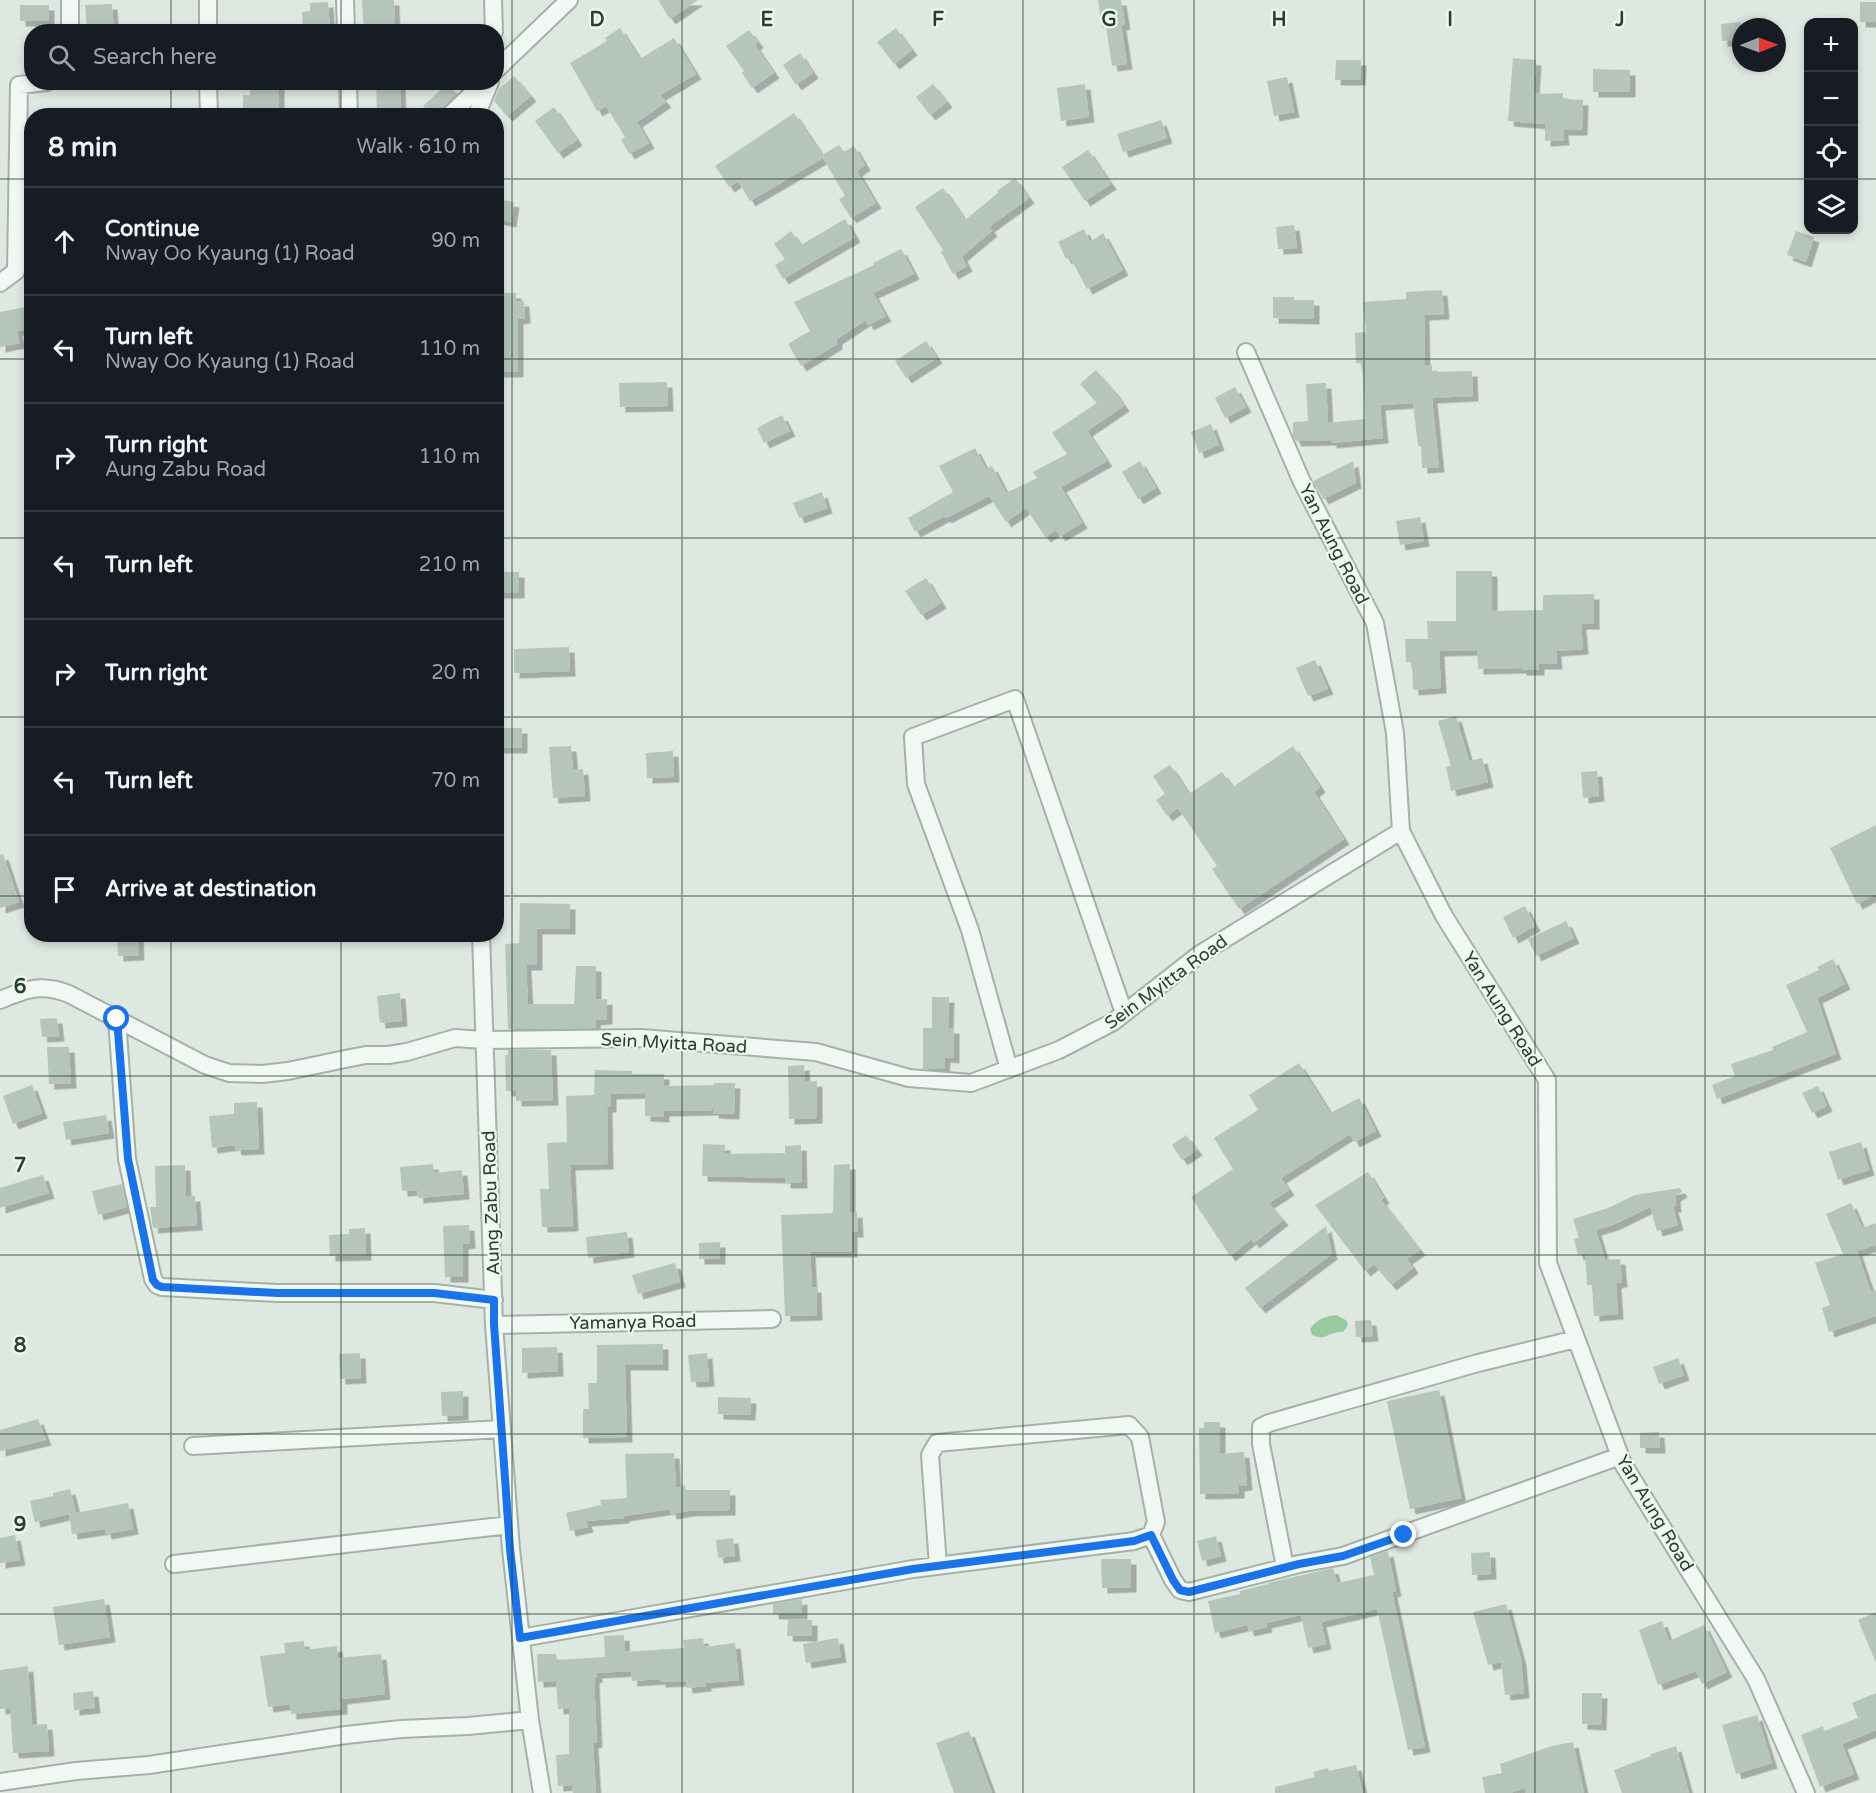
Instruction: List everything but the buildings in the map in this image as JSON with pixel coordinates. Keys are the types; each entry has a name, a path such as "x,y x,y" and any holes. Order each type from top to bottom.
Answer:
{"street":[{"path":"70,0 70,24"},
{"path":"208,0 208,24"},
{"path":"345,0 346,24"},
{"path":"493,0 494,24"},
{"path":"504,62 569,0"},
{"path":"0,283 16,271 19,86 24,85"},
{"path":"208,90 209,108"},
{"path":"348,90 349,108"},
{"path":"457,108 476,90"},
{"path":"479,108 487,90"},
{"name":"Yan Aung Road","path":"1246,352 1302,482 1375,623 1395,733 1401,831 1444,916 1547,1080 1548,1263 1620,1456 1756,1679 1806,1793"},
{"path":"1010,1069 970,930 916,784 913,737 1015,699 1125,1013"},
{"name":"Sein Myitta Road","path":"0,1000 34,988 52,987 205,1065 229,1073 261,1074 288,1071 366,1055 407,1052 455,1038 484,1040 642,1038 816,1052 909,1078 971,1083 1059,1050 1113,1022 1200,954 1401,831"},
{"name":"Aung Zabu Road","path":"481,942 494,1324 520,1638 542,1793"},
{"path":"117,1019 128,1159 153,1280 157,1285 277,1293 434,1293 494,1300"},
{"name":"Yamanya Road","path":"494,1324 772,1319"},
{"path":"1284,1567 1261,1444 1261,1427 1478,1363 1576,1338"},
{"path":"938,1566 930,1455 937,1443 1129,1425 1140,1437 1156,1522 1151,1535 1173,1580 1180,1590 1189,1592 1284,1567 1343,1556 1620,1456"},
{"path":"193,1446 502,1429"},
{"path":"174,1564 509,1525"},
{"path":"520,1638 913,1569 1134,1541 1151,1535"},
{"path":"0,1782 76,1771 149,1765 346,1735 530,1720"}],"shaded area":[{"path":"1336,1315 1346,1320 1348,1325 1343,1332 1322,1337 1312,1335 1310,1329 1316,1322"}],"route":[{"path":"117,1019 128,1159 153,1280 157,1285 277,1293 434,1293 494,1300 510,1549 520,1638 913,1569 1134,1541 1151,1535 1173,1580 1180,1590 1189,1592 1299,1564 1343,1556 1404,1535"}]}
